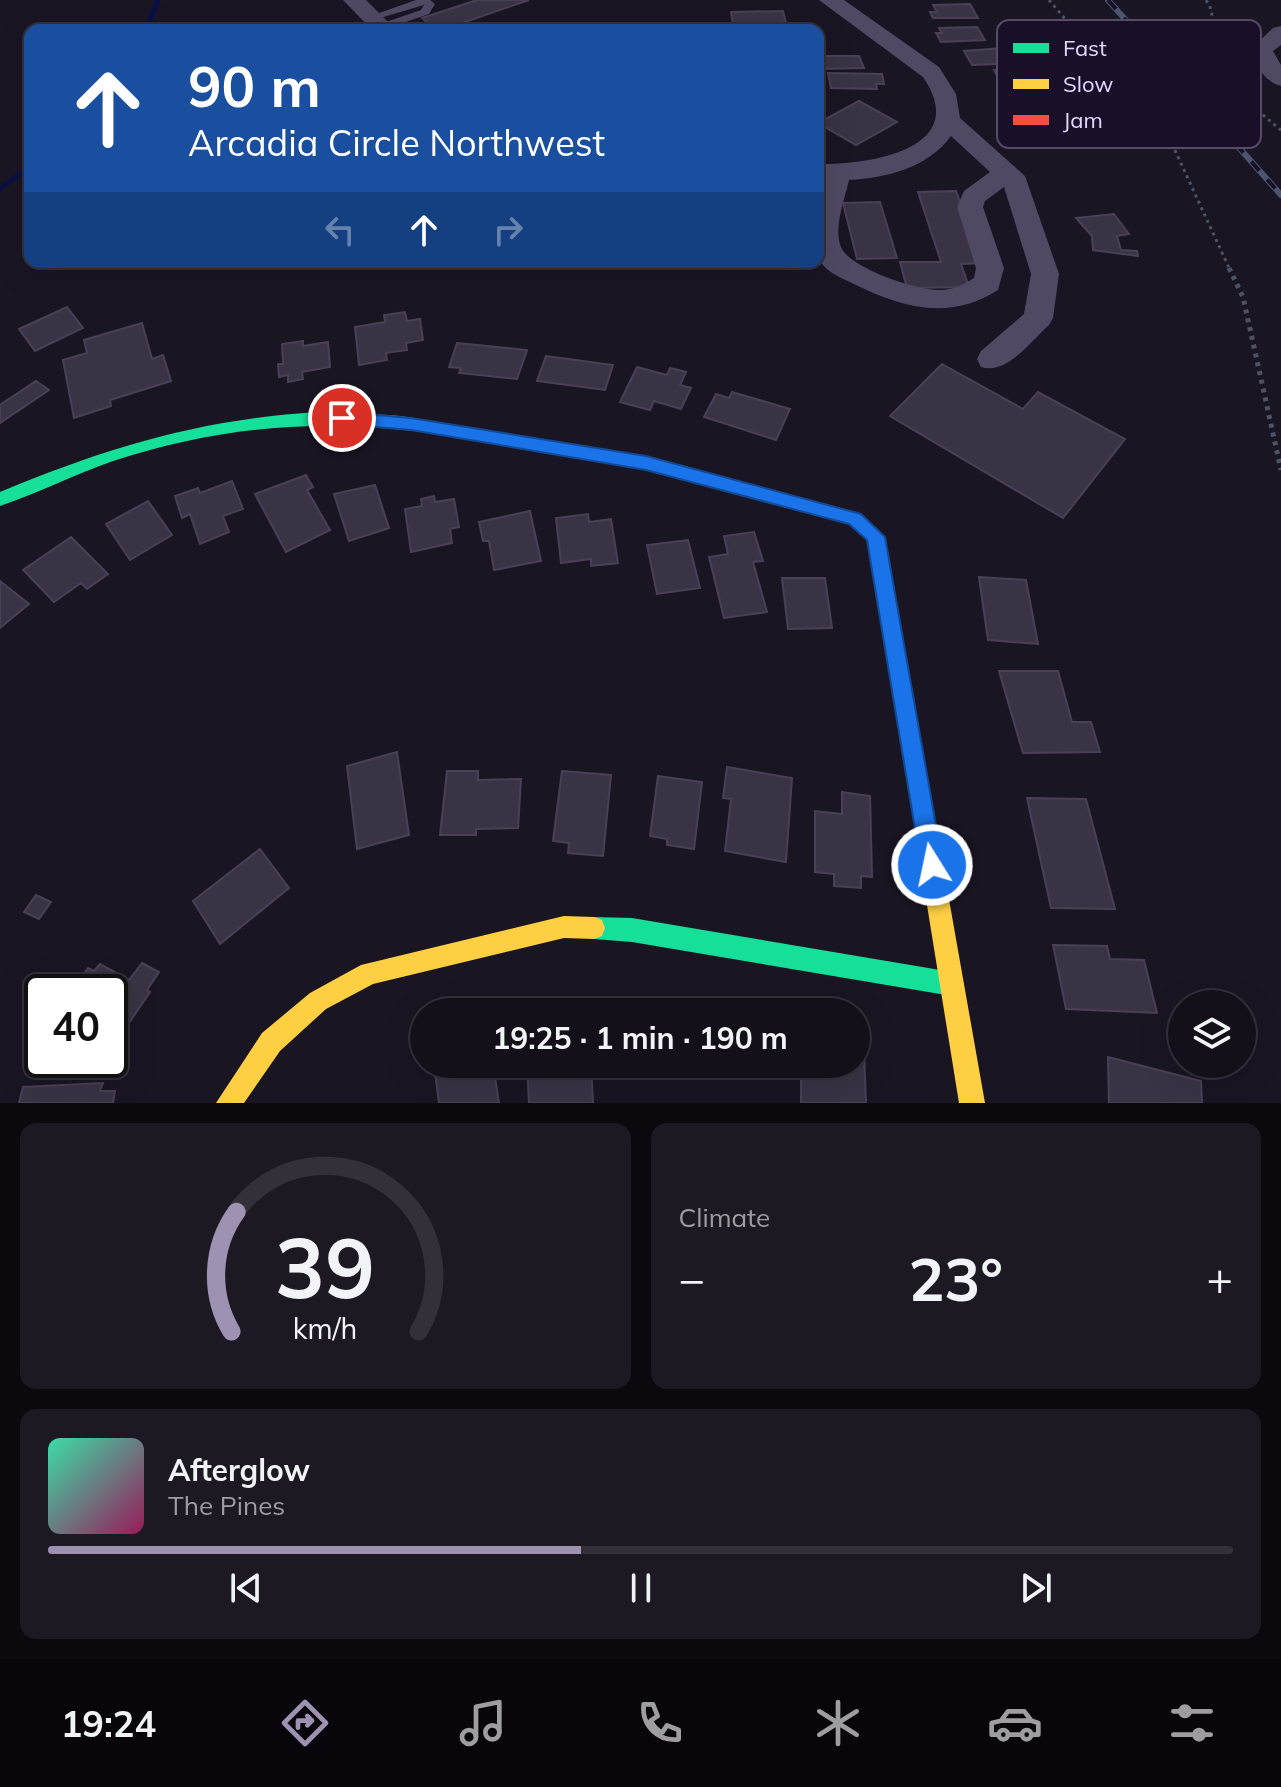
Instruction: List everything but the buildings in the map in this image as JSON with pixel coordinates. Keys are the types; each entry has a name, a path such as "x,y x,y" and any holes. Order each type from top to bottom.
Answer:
{"street":[{"path":"354,0 378,24"},
{"path":"830,0 931,72 949,103 948,120 940,135 927,148 907,160 884,168 828,172 825,243 836,263 915,300 949,300 975,293 988,283 990,268 970,207 973,197 1006,173"},
{"path":"1281,33 1261,50 1266,63 1281,79"},
{"path":"948,120 1016,182 1045,274 1038,318 992,359"},
{"path":"0,499 77,465 171,436 261,421 342,418 411,424 646,463 855,519 876,537 972,1103"},
{"path":"229,1103 271,1042 318,1001 369,973 564,927 632,930 952,984"}],"lane":[{"path":"383,24 425,12 430,4 445,0"}],"path":[{"path":"1049,0 1066,20"},
{"path":"1206,0 1216,20"},
{"path":"1261,114 1281,130"},
{"path":"1174,148 1243,297 1281,470"}],"waterway":[{"path":"148,24 158,0"},
{"path":"0,189 24,172"}],"railway":[{"path":"1108,0 1126,20"},
{"path":"1239,148 1281,195"}],"traffic: fast":[{"path":"0,499 106,457 210,429 263,421 318,418 374,420 432,427"},
{"path":"594,928 632,930 952,984"}],"traffic: slow":[{"path":"855,519 876,537 972,1103"},
{"path":"229,1103 271,1042 318,1001 369,973 564,927 594,928"}],"traffic: jam":[{"path":"432,427 646,463 855,519"}],"route":[{"path":"342,418 411,424 646,463 855,519 876,537 932,865"}]}
